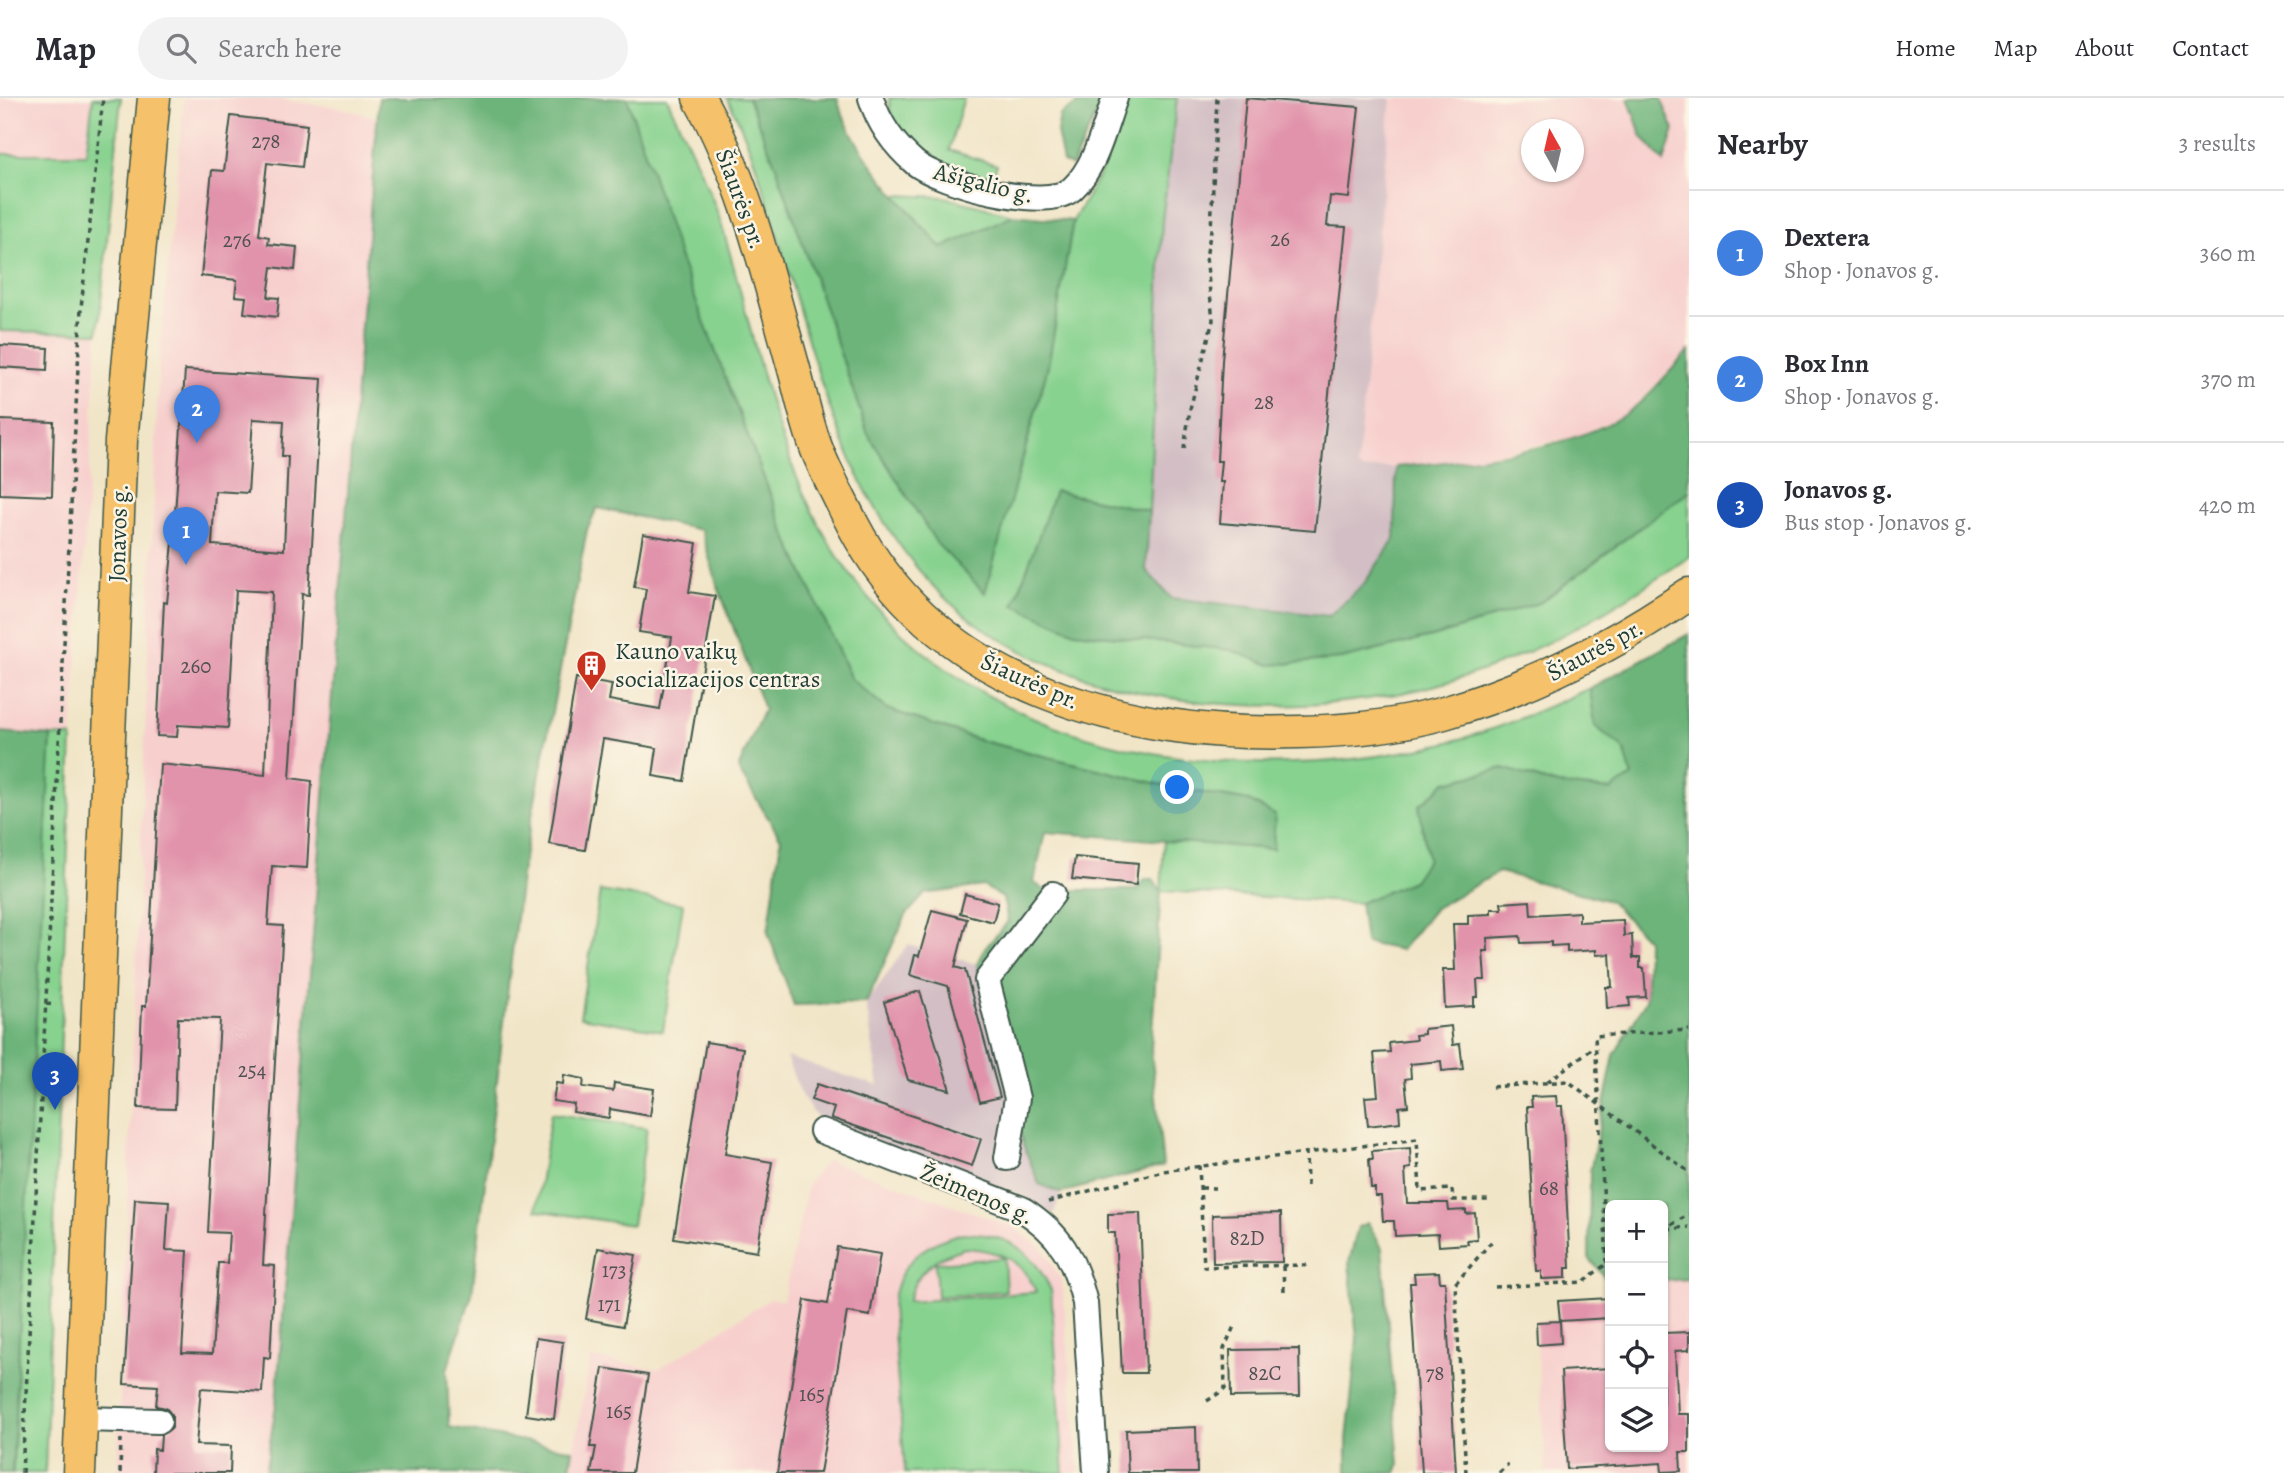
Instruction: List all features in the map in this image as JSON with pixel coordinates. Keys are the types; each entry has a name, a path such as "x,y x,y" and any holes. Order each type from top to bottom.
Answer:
{"main road":[{"name":"Jonavos g.","path":"79,1473 121,441 154,98"},
{"name":"Šiaurės pr.","path":"699,98 712,122 753,226 816,448 855,529 887,577 925,620 993,668 1058,698 1129,720 1194,730 1263,733 1338,731 1394,724 1504,694 1572,664 1641,627 1689,594"}],"street":[{"name":"Ašigalio g.","path":"870,98 877,120 917,164 946,178 1012,195 1048,199 1070,191 1087,171 1115,98"},
{"path":"1007,1158 1017,1098 987,980 1054,894"},
{"name":"Žeimenos g.","path":"822,1131 1022,1209 1045,1224 1061,1241 1078,1276 1085,1303 1096,1473"},
{"path":"82,1419 159,1421"}],"path":[{"path":"22,1473 81,308 103,98"},
{"path":"1184,449 1190,409 1213,320 1206,257 1211,230 1217,98"},
{"path":"46,1004 56,1005"},
{"path":"1605,1215 1595,1036 1689,1030"},
{"path":"1545,1083 1595,1046"},
{"path":"1492,1087 1568,1081 1689,1172"},
{"path":"1022,1209 1163,1171 1417,1139 1420,1191 1452,1189 1453,1200 1490,1200"},
{"path":"1306,1151 1307,1186"},
{"path":"1199,1165 1204,1267 1308,1265"},
{"path":"1201,1188 1215,1188"},
{"path":"1668,1227 1689,1214"},
{"path":"1668,1229 1689,1227"},
{"path":"1466,1473 1455,1284 1492,1241"},
{"path":"1495,1287 1583,1282 1607,1263"},
{"path":"1283,1266 1284,1292"},
{"path":"1207,1401 1225,1389 1224,1349 1235,1324"},
{"path":"120,1473 122,1420"},
{"path":"1499,1473 1508,1464"}],"shaded area":[{"path":"0,98 93,98 86,154 0,154"},
{"path":"184,98 267,98 338,107 378,118 276,1405 265,1473 117,1473 159,360"},
{"path":"1177,98 1391,98 1357,467 1363,470 1396,467 1395,539 1363,585 1329,616 1171,598 1146,570 1162,221"},
{"path":"1391,98 1689,98 1689,351 1626,414 1577,436 1476,458 1363,470 1357,467"},
{"path":"0,331 98,333 72,737 0,732"},
{"path":"908,945 977,964 1023,1144 1039,1184 1062,1193 1053,1214 1021,1195 837,1130 814,1114 801,1095 786,1057 879,1086 866,1003"},
{"path":"827,1160 1014,1227 1044,1250 1062,1281 1079,1473 569,1473 591,1358 659,1369 770,1299 783,1300 808,1183"},
{"path":"1689,1279 1689,1473 1546,1473 1537,1345 1561,1343 1560,1321 1605,1318 1605,1452 1668,1452 1668,1281"}],"green space":[{"path":"93,98 121,98 98,333 0,331 0,154 86,154"},
{"path":"379,98 627,98 680,259 785,533 851,679 887,709 982,741 1175,788 1249,801 1275,815 1273,849 1045,832 1034,882 1044,890 1136,890 1145,879 1153,879 1161,891 1151,1049 1163,1166 1060,1193 1039,1184 1023,1144 977,964 985,948 1008,922 1003,898 983,886 925,894 906,915 866,1003 794,1005 768,933 781,839 738,769 764,709 718,587 701,530 597,508 587,530 522,868 472,1294 447,1370 449,1427 573,1450 569,1473 265,1473 276,1405"},
{"path":"627,98 667,98 695,158 720,220 773,412 801,487 818,523 869,599 933,659 1007,705 1088,737 1175,756 1264,763 1354,759 1441,744 1498,727 1590,688 1595,726 1624,748 1632,776 1611,790 1558,785 1503,768 1422,827 1428,859 1413,881 1360,903 1161,891 1164,841 1273,849 1249,801 1175,788 983,741 887,709 851,679 785,533 680,259"},
{"path":"727,98 748,98 776,166 868,434 1018,477 1048,366 1073,221 1101,172 1130,98 1177,98 1162,221 1149,511 1055,491 1075,632 1231,650 1270,665 1342,659 1439,635 1541,602 1689,491 1689,557 1614,606 1563,635 1481,671 1417,690 1348,702 1275,706 1202,702 1130,690 1061,669 999,638 945,598 913,562 876,509 852,462 825,394 758,173"},
{"path":"748,98 837,98 854,137 881,177 942,248 1013,215 1073,221 1048,366 985,593 937,544 868,434 776,166"},
{"path":"889,98 964,98 949,150 997,165 991,182 925,154 911,143 899,131 892,116"},
{"path":"1086,98 1104,98 1072,166 1063,162 1057,132 1060,115"},
{"path":"1628,98 1661,98 1674,130 1664,162 1642,137"},
{"path":"895,195 944,197 1013,215 942,248"},
{"path":"1689,351 1689,491 1541,602 1439,635 1341,659 1270,665 1231,650 1075,632 1014,605 1055,491 1149,511 1146,570 1171,598 1329,616 1363,585 1395,539 1396,467 1514,452 1573,438 1600,428 1641,402"},
{"path":"1689,634 1689,1279 1668,1281 1668,1200 1605,1200 1605,1278 1589,1258 1590,1172 1614,1055 1646,1000 1647,939 1610,901 1499,872 1435,908 1401,950 1365,943 1360,903 1413,881 1428,859 1419,806 1446,782 1503,768 1558,785 1611,790 1632,776 1624,749 1595,726 1590,688"},
{"path":"0,732 51,736 12,1473 0,1473"},
{"path":"51,736 72,737 45,1473 13,1473 28,1135"},
{"path":"600,891 683,904 663,1031 580,1017"},
{"path":"551,1113 647,1128 632,1225 536,1210"},
{"path":"1368,1223 1382,1248 1399,1465 1396,1473 1347,1473 1347,1440 1357,1338 1349,1262 1358,1227"},
{"path":"963,1233 979,1234 1017,1246 1036,1264 1051,1290 1064,1473 905,1473 892,1307 899,1279 906,1267 924,1249","holes":["965,1248 988,1251 1008,1258 1024,1271 1036,1292 908,1302 916,1281 928,1266"]},
{"path":"1004,1258 1006,1291 937,1297 935,1263"}],"building":[{"path":"1246,98 1359,107 1349,198 1330,196 1327,226 1346,227 1315,531 1220,523 1223,482 1219,482 1221,461 1217,461 1222,361"},
{"path":"231,116 307,125 302,167 267,163 259,235 269,237 268,244 297,247 295,270 272,267 268,297 279,298 277,317 244,313 246,297 235,296 237,280 201,276 212,170 224,171"},
{"path":"0,345 48,348 47,370 0,367"},
{"path":"185,370 322,379 309,595 302,594 290,778 312,781 307,868 272,866 268,925 283,926 263,1265 275,1266 270,1358 264,1357 262,1392 201,1388 196,1445 231,1446 230,1473 153,1473 154,1449 160,1450 161,1435 172,1428 172,1415 166,1408 156,1406 158,1386 124,1384 135,1199 169,1201 166,1250 188,1251 182,1353 212,1354 218,1263 227,1263 229,1233 208,1232 220,1019 178,1018 175,1109 138,1108 142,1006 146,1006 160,764 265,775 272,592 236,590 228,728 178,725 177,737 157,736 164,602 167,603","holes":["253,419 284,421 282,456 288,456 284,550 212,545 215,491 248,493"]},
{"path":"0,420 54,422 52,496 0,494"},
{"name":"Kauno vaikų socializacijos centras","path":"643,534 697,543 689,592 715,596 684,781 653,776 657,748 603,739 585,850 549,844 576,678 612,684 609,700 660,709 672,637 639,632 646,589 634,587"},
{"path":"1075,857 1138,863 1136,885 1072,879"},
{"path":"965,894 998,903 993,922 960,913"},
{"path":"1530,901 1531,915 1579,912 1579,922 1623,920 1624,936 1632,935 1633,958 1640,958 1640,968 1644,968 1646,997 1629,998 1630,1006 1607,1008 1606,987 1612,987 1610,954 1596,955 1596,950 1567,952 1567,945 1551,946 1551,942 1521,943 1520,936 1487,938 1488,951 1483,951 1485,980 1477,980 1478,997 1474,997 1474,1006 1445,1008 1443,970 1455,970 1453,924 1468,924 1468,915 1491,914 1491,909 1502,909 1501,903"},
{"path":"932,910 967,919 955,967 965,970 1000,1097 980,1102 948,986 910,975 915,955 919,956"},
{"path":"920,991 950,1090 908,1080 884,1002"},
{"path":"1451,1026 1453,1045 1460,1044 1463,1069 1442,1071 1441,1061 1410,1064 1411,1078 1405,1079 1408,1106 1399,1107 1400,1122 1368,1126 1365,1097 1378,1096 1374,1053 1390,1052 1389,1043 1416,1040 1415,1035 1424,1034 1424,1029"},
{"path":"706,1042 743,1048 725,1154 772,1162 757,1252 674,1238"},
{"path":"564,1075 584,1079 583,1087 613,1091 614,1083 654,1089 650,1116 610,1109 609,1118 573,1112 574,1104 553,1101 556,1083 563,1084"},
{"path":"817,1084 981,1139 972,1166 831,1118 834,1108 811,1100"},
{"path":"1556,1096 1557,1106 1562,1106 1570,1268 1566,1268 1566,1278 1541,1279 1541,1271 1536,1271 1527,1107 1532,1107 1531,1097"},
{"path":"1410,1148 1411,1168 1405,1169 1407,1203 1448,1203 1449,1211 1466,1210 1466,1214 1475,1213 1477,1239 1467,1240 1468,1244 1439,1246 1438,1234 1395,1236 1394,1221 1383,1221 1381,1196 1375,1196 1375,1188 1371,1188 1369,1159 1373,1159 1372,1151"},
{"path":"1140,1213 1146,1373 1122,1373 1115,1233 1108,1233 1108,1214"},
{"path":"1281,1213 1282,1262 1213,1263 1212,1215"},
{"path":"837,1247 880,1254 870,1316 847,1312 820,1473 777,1473 805,1300 828,1304"},
{"path":"598,1248 636,1255 623,1326 586,1319"},
{"path":"1439,1272 1440,1282 1445,1282 1456,1473 1422,1473 1410,1283 1415,1283 1414,1273"},
{"path":"1605,1298 1605,1318 1560,1321 1558,1301"},
{"path":"1560,1321 1561,1343 1537,1345 1536,1322"},
{"path":"1689,1332 1689,1350 1675,1351 1678,1414 1689,1414 1689,1452 1680,1452 1681,1471 1662,1472 1661,1463 1567,1469 1561,1371 1605,1368 1605,1452 1668,1452 1668,1333"},
{"path":"536,1338 563,1342 554,1419 526,1415"},
{"path":"1299,1349 1300,1396 1231,1397 1230,1350"},
{"path":"603,1368 648,1375 632,1473 591,1473 596,1447 590,1447"},
{"path":"1196,1427 1197,1473 1128,1473 1126,1430"}],"place":[{"name":"Box Inn","path":"197,443"},
{"name":"Dextera","path":"186,565"},
{"name":"Kauno vaikų socializacijos centras","path":"592,692"},
{"name":"Jonavos g.","path":"55,1110"}]}
